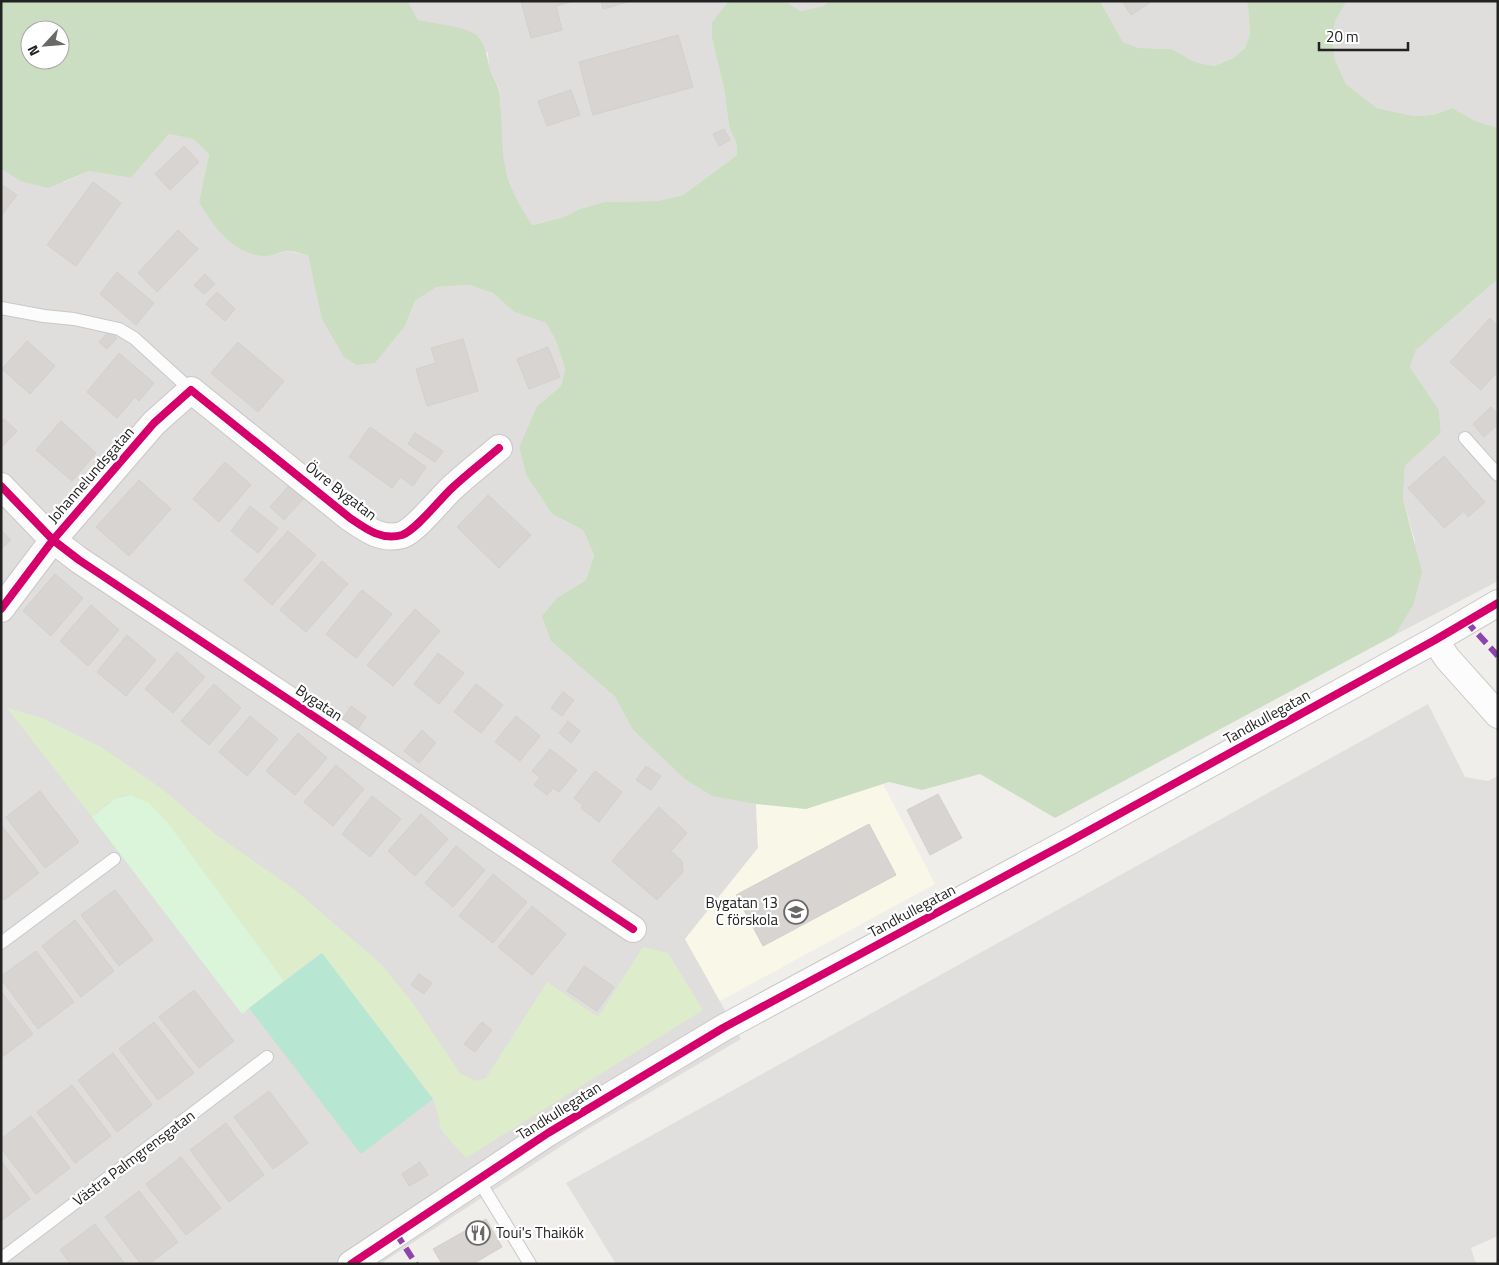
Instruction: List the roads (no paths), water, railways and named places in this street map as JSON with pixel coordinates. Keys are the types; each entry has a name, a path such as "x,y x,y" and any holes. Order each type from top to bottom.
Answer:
{"street":[{"name":"Övre Bygatan","path":"191,390 371,533 388,536 403,535 413,529 454,486 499,448"},
{"name":"Johannelundsgatan","path":"1,609 53,540 154,423 191,390"},
{"name":"Bygatan","path":"1,486 53,540 79,560 633,929"},
{"name":"Tandkullegatan","path":"351,1264 557,1128 722,1028 1070,841 1435,640 1498,603"},
{"path":"1435,640 1447,658 1498,715"}],"lane":[{"name":"Övre Bygatan","path":"1,308 90,322 119,329 134,338 191,390"},
{"path":"1465,438 1498,474"},
{"path":"1,943 114,859"},
{"name":"Västra Palmgrensgatan","path":"1,1259 267,1057"},
{"path":"478,1179 530,1264"}],"place":[{"name":"Bygatan 13 C förskola","path":"796,912"},
{"name":"Toui's Thaikök","path":"478,1233"}]}
